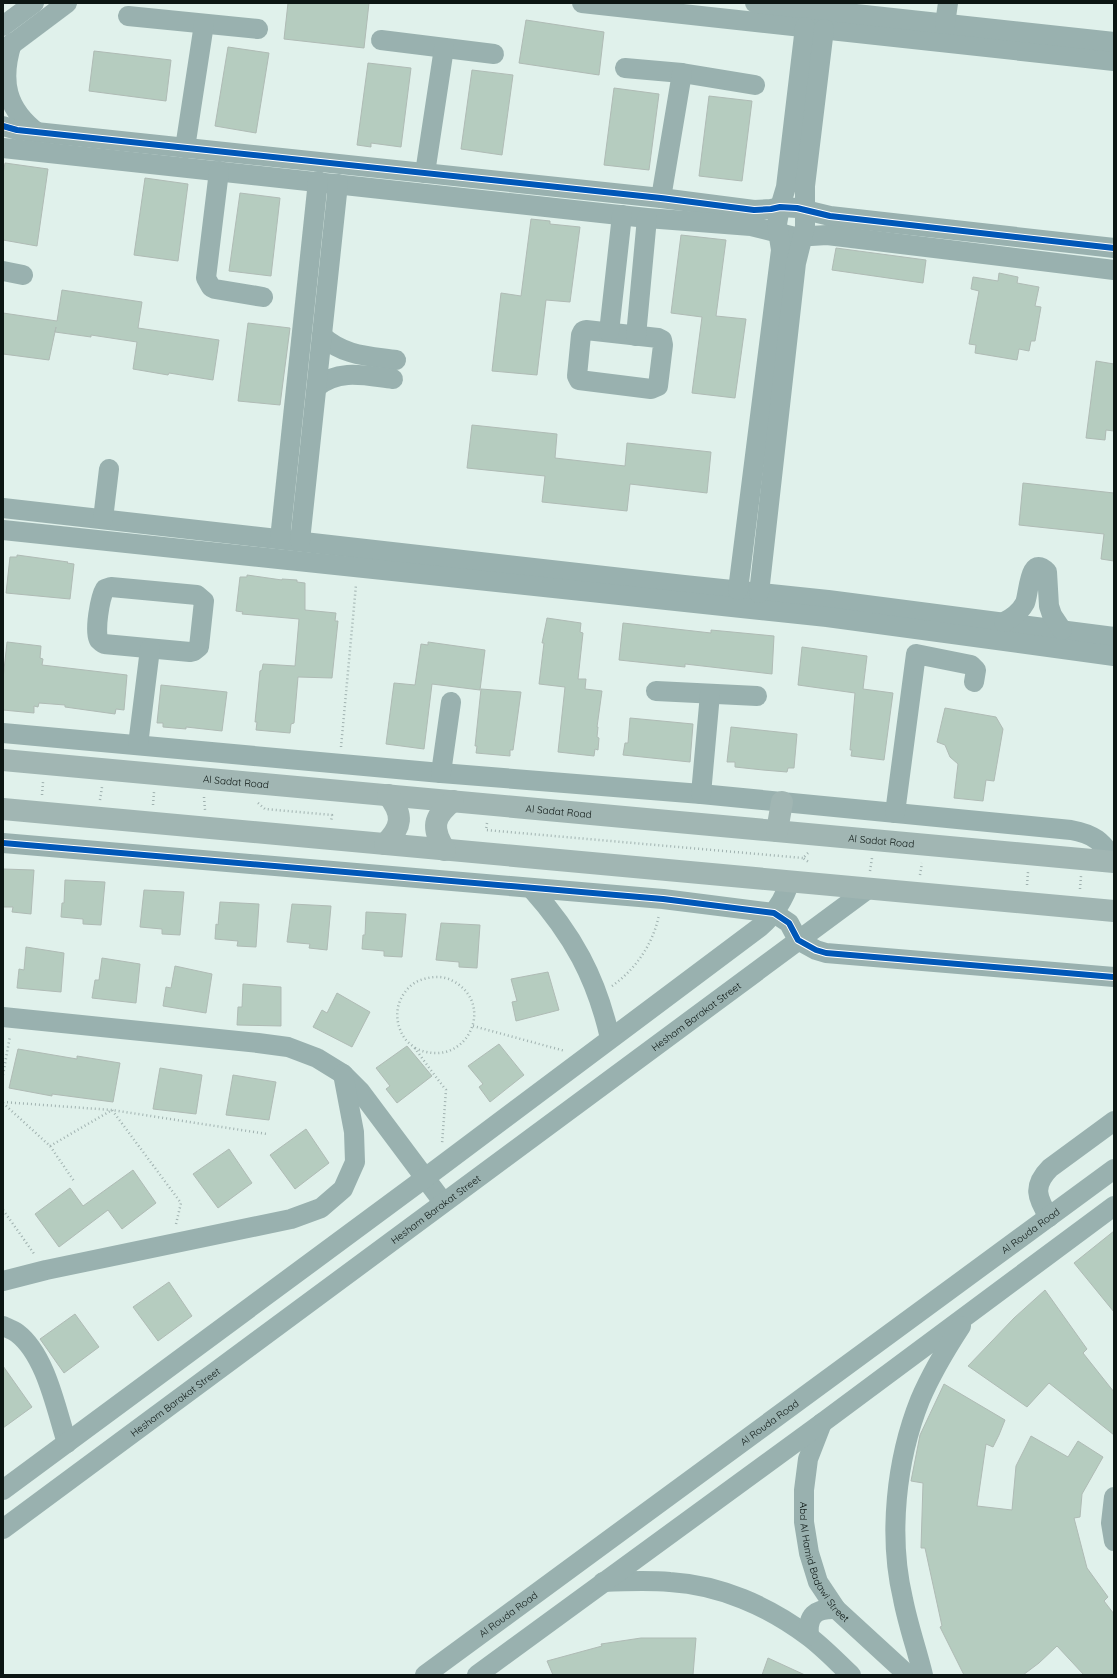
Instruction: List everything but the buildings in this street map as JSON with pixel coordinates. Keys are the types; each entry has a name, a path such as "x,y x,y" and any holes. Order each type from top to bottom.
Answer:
{"main road":[{"name":"Al Sadat Road","path":"3,760 1114,861"},
{"path":"385,844 395,834 400,820 397,806 388,795"},
{"path":"445,850 437,837 436,823 442,810 453,801"},
{"path":"777,831 782,802"},
{"path":"3,809 1114,911"}],"street":[{"path":"34,3 6,40 4,72 5,86 9,100 26,124 38,133"},
{"path":"6,40 67,3"},
{"path":"582,3 945,24 1114,42"},
{"path":"755,3 812,17 1114,61"},
{"path":"945,24 948,3"},
{"path":"128,16 258,30"},
{"path":"738,590 781,250 777,224 786,187 812,17"},
{"path":"759,593 796,263 804,236 812,17"},
{"path":"185,148 204,24"},
{"path":"381,40 494,54"},
{"path":"425,173 444,48"},
{"path":"625,68 682,74 755,85"},
{"path":"661,198 682,74"},
{"path":"3,126 38,133 661,198 754,210 780,207 806,209 830,216 1114,248"},
{"path":"3,148 647,218 751,226 795,236 827,235 1114,270"},
{"path":"218,171 206,278 211,287 215,289 263,297"},
{"path":"280,539 318,182"},
{"path":"300,541 338,184"},
{"path":"609,332 622,215"},
{"path":"636,336 647,218"},
{"path":"3,271 23,275"},
{"path":"586,330 636,336 660,339 664,343 659,384 654,388 582,380 578,378 577,373 582,333 586,330"},
{"path":"317,386 331,377 395,369 336,347 322,336"},
{"path":"103,519 109,469"},
{"path":"3,508 363,548 683,594 738,590 759,593 827,608 1114,656"},
{"path":"3,530 359,569 683,594 827,608 1004,622 1114,637"},
{"path":"214,553 218,531"},
{"path":"359,569 363,548"},
{"path":"1004,622 1012,618 1024,604 1028,596 1031,572 1039,567 1047,572 1049,606 1052,615 1062,630"},
{"path":"111,587 197,595 202,598 204,601 199,647 190,652 150,649 104,644 99,640 96,632 101,595 104,589 111,587"},
{"path":"138,745 150,649"},
{"path":"895,813 916,654 971,665 976,670 974,682"},
{"path":"656,691 757,696"},
{"path":"701,794 710,694"},
{"path":"440,773 451,702"},
{"path":"3,732 440,773 701,794 1085,833 1098,839 1108,849 1114,861"},
{"path":"3,843 663,899 774,913 789,923 798,940 816,950 836,954 1114,977"},
{"path":"3,1490 433,1172 760,927 774,913 786,892 790,881"},
{"path":"531,888 552,912 571,938 586,966 599,995 610,1038"},
{"name":"Hesham Barakat Street","path":"3,1529 868,888"},
{"path":"8,1017 288,1047 317,1058 343,1074 433,1172 443,1202"},
{"path":"3,1281 46,1270 170,1246 291,1219 321,1208 343,1189 355,1162 354,1132 343,1074"},
{"path":"1050,1217 1039,1202 1039,1184 1043,1175 1050,1168 1114,1121"},
{"name":"Al Rouda Road","path":"425,1675 1114,1169"},
{"path":"477,1675 822,1423 1114,1206"},
{"path":"923,1675 902,1598 896,1548 897,1498 905,1448 920,1400 942,1355 968,1315"},
{"path":"3,1326 16,1333 32,1349 43,1370 67,1443"},
{"name":"Abd Al Hamid Badawi Street","path":"822,1423 808,1459 804,1490 804,1522 809,1553 818,1582 836,1608 908,1675"},
{"path":"1114,1497 1111,1523 1114,1541"},
{"path":"603,1582 671,1582 706,1587 741,1597 774,1612 809,1636 851,1675"},
{"path":"809,1636 808,1625 813,1614 824,1608 836,1608"}],"path":[{"path":"339,764 359,569"},
{"path":"42,797 43,781"},
{"path":"99,803 102,787"},
{"path":"152,808 154,791"},
{"path":"204,796 204,813"},
{"path":"488,805 486,830 803,858"},
{"path":"868,888 874,840"},
{"path":"918,893 925,844"},
{"path":"1025,903 1030,854"},
{"path":"1079,908 1081,859"},
{"path":"599,995 624,978 643,955 656,928 663,899"},
{"path":"415,1048 432,1054 449,1051 464,1041 473,1026 474,1016 470,998 465,990 454,982 440,977 422,979 407,990 398,1006 398,1025 402,1034 415,1048 446,1090 433,1172"},
{"path":"3,1075 8,1017"},
{"path":"473,1026 586,1057"},
{"path":"3,1102 112,1110 267,1134"},
{"path":"3,1102 50,1146 74,1181"},
{"path":"112,1110 181,1203 170,1246"},
{"path":"50,1146 112,1110"},
{"path":"3,1210 46,1270"}],"cycle path":[{"path":"3,126 17,130 661,198 754,210 780,207 797,208 830,216 1114,248"},
{"path":"3,843 663,899 774,913 789,923 798,940 816,950 826,953 1114,977"}]}
